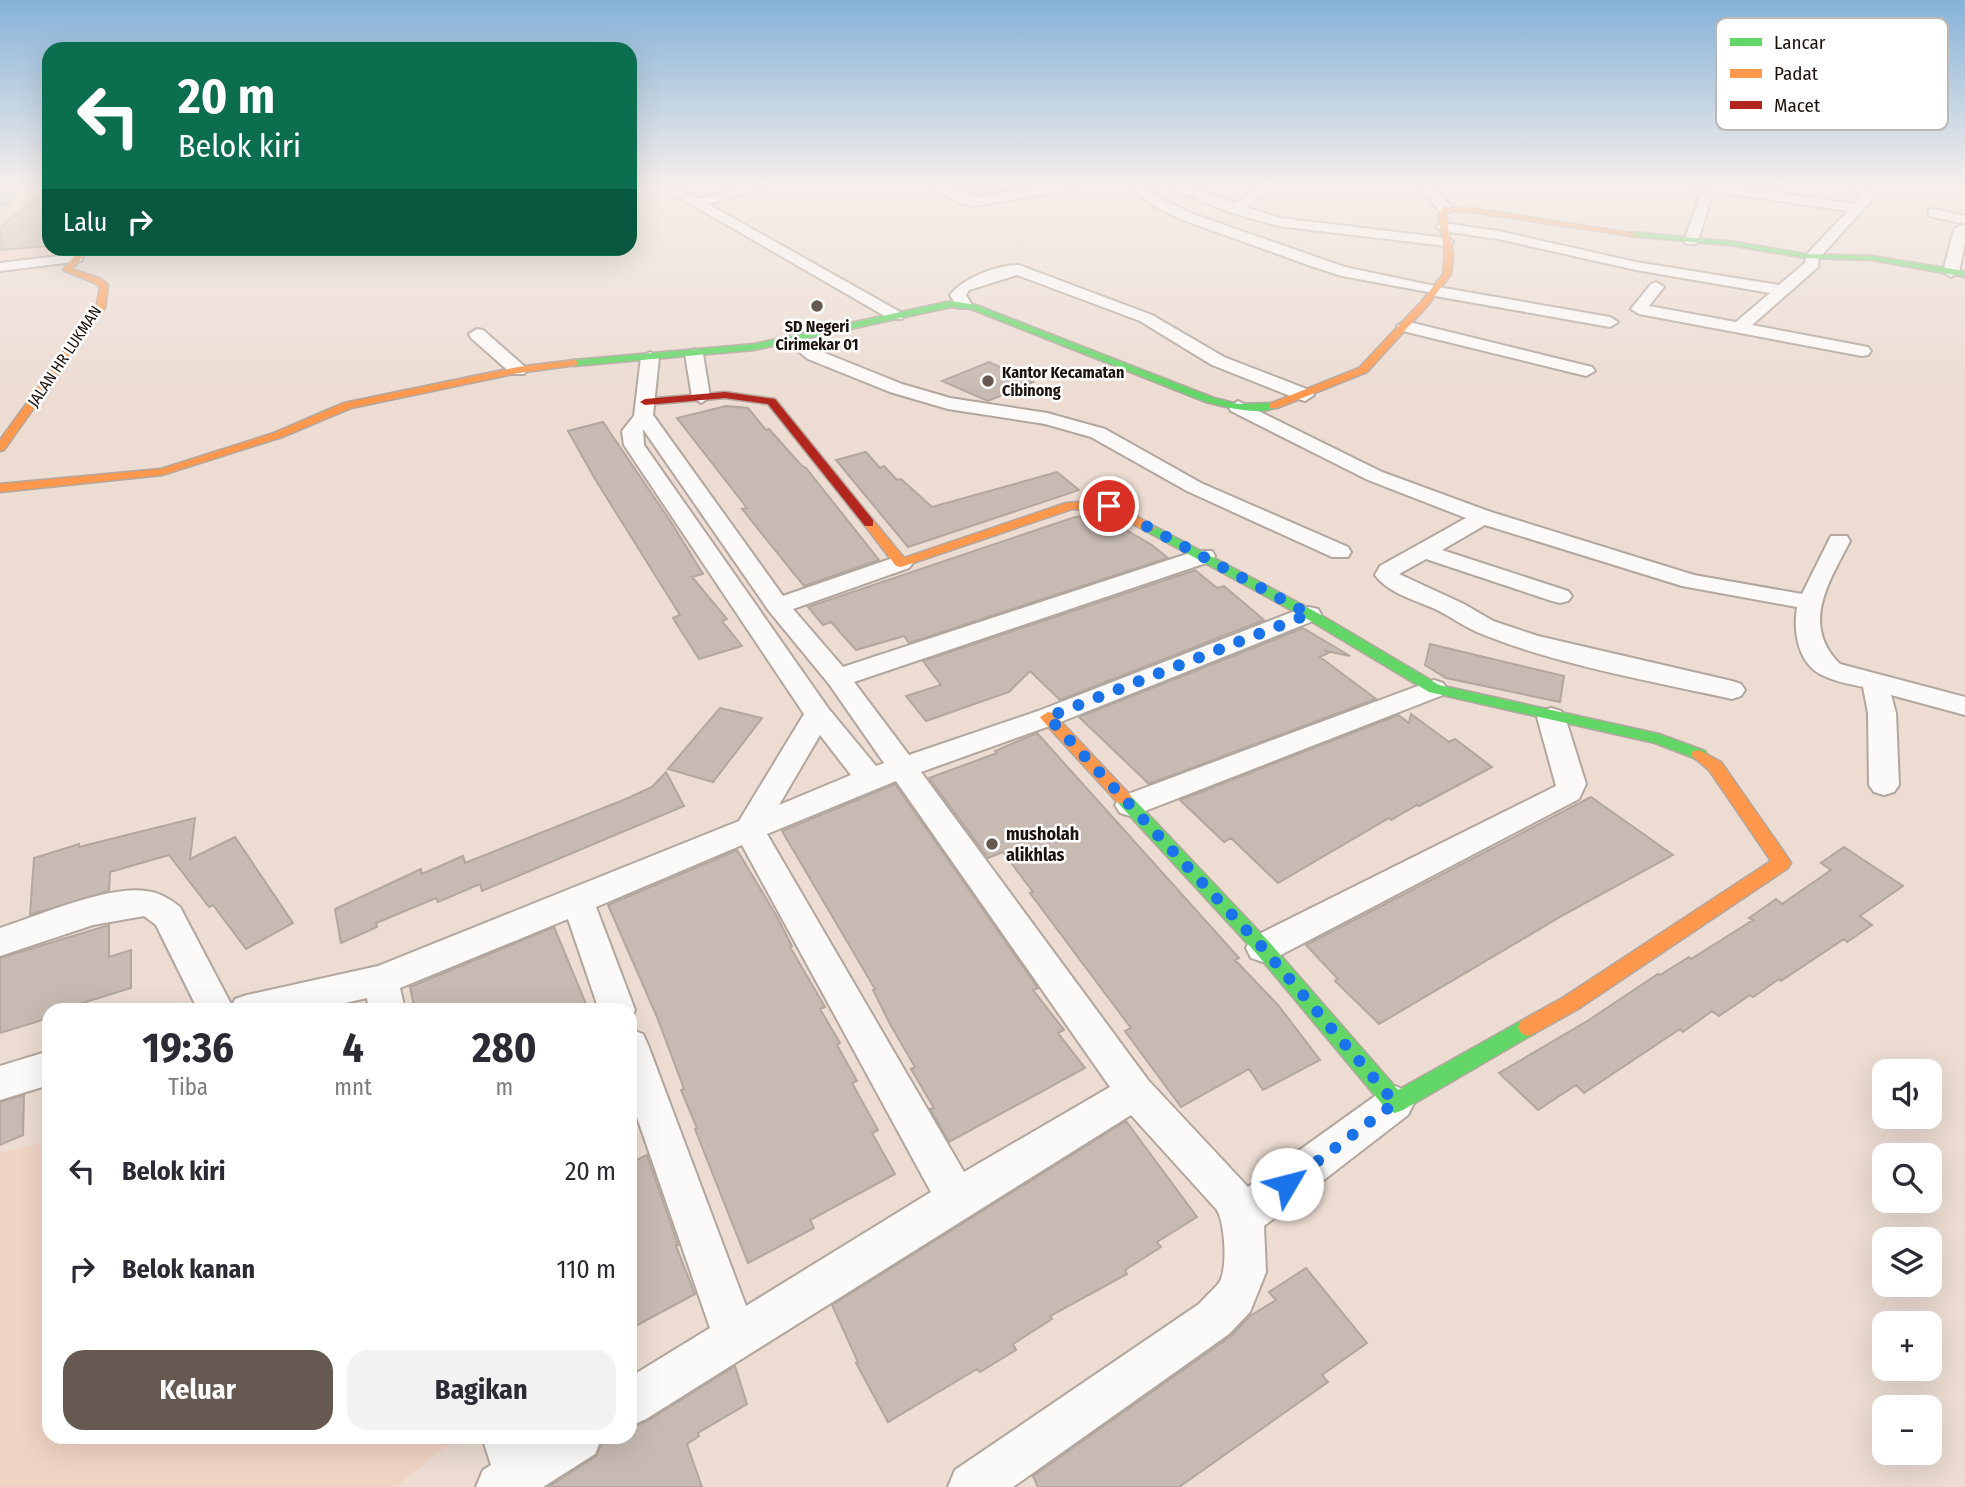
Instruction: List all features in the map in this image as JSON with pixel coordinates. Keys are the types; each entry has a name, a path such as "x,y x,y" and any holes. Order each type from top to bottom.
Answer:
{"street":[{"path":"785,253 896,316"},
{"path":"1289,253 1342,271 1611,322"},
{"path":"1238,407 1270,407 1305,396 1367,366 1436,290 1447,274 1447,253"},
{"path":"1563,253 1593,262 1780,290"},
{"path":"1593,262 1601,253"},
{"path":"1791,253 1812,257 1856,256 1958,273 1960,253"},
{"path":"1812,257 1815,253"},
{"path":"0,267 64,256"},
{"name":"JALAN HR LUKMAN","path":"0,448 100,308 105,287 98,281 67,270 79,256"},
{"path":"1739,328 1813,264 1812,257"},
{"path":"964,304 958,295 964,287 1011,270 1019,270 1146,318 1218,361 1305,396"},
{"path":"1656,287 1639,309 1862,351"},
{"path":"0,488 162,472 278,435 348,405 518,370 754,347 943,305 964,304 1210,400 1238,407 1366,472 1483,517 1690,581 1808,602"},
{"path":"1405,326 1586,371"},
{"path":"477,334 518,370"},
{"path":"792,340 835,364 948,403 1047,419 1098,433 1194,487 1340,552"},
{"path":"695,354 701,397"},
{"path":"650,357 644,409 632,431 635,445 818,714 870,779"},
{"path":"644,409 701,397 771,401 901,563"},
{"path":"644,409 778,606 838,678 1135,1092 1231,1196 1243,1216 1245,1272 1235,1297 1214,1319 972,1487"},
{"path":"778,606 1070,506 1094,503 1122,512 1204,556 1309,614 1434,689 1682,745 1702,755 1715,766 1782,863 1571,1003 1395,1103 1243,1216"},
{"path":"1483,517 1388,571 1387,575 1391,580 1455,609 1484,626 1529,642 1732,690"},
{"path":"1839,541 1808,602 1807,636 1815,658 1830,670 1965,706"},
{"path":"1424,551 1560,596"},
{"path":"838,678 1204,556"},
{"path":"311,1003 384,995 578,901 870,779 897,761 1048,717 1309,614"},
{"path":"1875,682 1882,713 1884,785"},
{"path":"1130,805 1434,689"},
{"path":"749,830 818,714"},
{"path":"1048,717 1263,948 1395,1103"},
{"path":"1263,948 1569,792 1571,784 1551,717"},
{"path":"800,746 897,761"},
{"path":"749,830 957,1199"},
{"path":"578,901 614,1003"},
{"path":"0,942 99,912 147,903 168,916 212,1003"},
{"path":"637,1064 735,1336"},
{"path":"0,1083 42,1070"},
{"path":"637,1399 957,1199 1135,1092"},
{"path":"508,1466 561,1444"}],"shaded area":[{"path":"0,253 76,256 74,258 0,266"},
{"path":"42,1142 42,1444 450,1444 395,1487 0,1487 0,1153"}],"building":[{"name":"Kantor Kecamatan Cibinong","path":"989,362 1033,382 988,401 942,381"},
{"path":"726,406 748,408 766,430 769,429 806,468 879,560 804,586 742,509 747,508 677,418"},
{"path":"603,422 703,574 692,577 727,619 722,621 742,646 699,659 673,618 680,615 568,431"},
{"path":"866,452 880,468 884,466 897,480 901,479 932,507 1057,472 1079,490 908,547 836,460"},
{"path":"1088,516 1110,535 1126,530 1168,558 909,643 904,636 856,650 831,622 823,625 808,607 1075,517"},
{"path":"1195,570 1217,588 1224,586 1264,620 1060,700 1030,671 1009,692 926,721 906,696 941,685 923,661"},
{"path":"1303,628 1350,656 1326,651 1328,653 1320,657 1376,699 1149,784 1079,717"},
{"path":"1430,644 1564,676 1560,702 1446,678 1425,665"},
{"path":"720,708 762,718 713,782 668,769"},
{"path":"1411,714 1449,742 1455,739 1492,767 1391,820 1389,818 1278,883 1231,838 1224,842 1180,800 1398,715 1409,723"},
{"path":"1037,733 1239,958 1235,960 1278,1005 1320,1060 1263,1090 1249,1069 1181,1107 1125,1031 1131,1028 1030,893 1033,892 1003,852 988,858 929,778 997,753 995,751"},
{"path":"666,772 684,806 482,891 480,884 438,902 436,898 376,923 377,927 341,943 335,909 421,869 422,874 463,856 465,863 626,799 652,787"},
{"path":"895,784 1038,988 1033,990 1064,1030 1058,1033 1085,1068 949,1142 930,1109 934,1108 911,1069 915,1067 890,1024 873,990 875,989 782,831"},
{"path":"1591,797 1673,855 1565,914 1379,1024 1335,981 1338,979 1306,945"},
{"path":"195,818 190,859 235,837 293,923 246,949 213,905 209,907 169,855 110,872 109,891 30,915 34,858 79,844 79,847"},
{"path":"1844,847 1903,886 1860,916 1872,925 1847,942 1844,939 1781,981 1779,979 1753,997 1750,995 1719,1016 1712,1011 1683,1032 1680,1029 1584,1093 1576,1085 1538,1110 1499,1073 1589,1020 1658,974 1689,957 1691,959 1753,920 1749,918 1776,899 1782,904 1831,870 1821,863"},
{"path":"737,850 776,915 792,946 790,947 825,1007 820,1009 840,1043 837,1045 857,1081 852,1083 878,1130 872,1133 895,1174 810,1220 814,1228 748,1263 695,1129 697,1128 681,1090 684,1089 657,1017 608,905"},
{"path":"109,925 109,957 131,950 131,988 83,1003 42,1003 42,1020 0,1033 0,958"},
{"path":"554,927 586,1003 413,1003 410,987"},
{"path":"24,1095 23,1135 0,1145 0,1102"},
{"path":"1126,1121 1197,1217 1157,1242 1161,1247 1125,1270 1127,1274 1050,1316 1052,1319 1013,1344 1016,1350 980,1372 977,1369 888,1422 856,1363 858,1362 832,1305"},
{"path":"647,1155 678,1245 676,1246 695,1294 637,1325 637,1160"},
{"path":"1306,1268 1367,1343 1322,1375 1328,1382 1179,1487 1038,1487 1033,1476 1231,1336 1250,1316 1276,1300 1269,1292"},
{"path":"735,1366 747,1404 698,1433 699,1436 687,1444 702,1487 548,1487 596,1456 601,1444 637,1444 637,1425"}],"traffic: fast":[{"path":"1790,253 1872,258 1965,274"},
{"path":"574,363 754,347 951,304 973,307 1210,400 1238,407 1273,406"},
{"path":"1150,528 1309,614 1434,689 1659,739 1699,755"},
{"path":"1124,799 1263,948 1395,1103 1528,1027"}],"traffic: slow":[{"path":"1273,406 1363,370 1425,303 1447,274 1449,253"},
{"path":"0,448 100,308 105,287 98,281 67,270 79,256"},
{"path":"0,488 162,472 278,435 348,405 518,370 574,363"},
{"path":"869,523 901,563 1070,506 1094,505 1112,508 1150,528"},
{"path":"1048,717 1124,799"},
{"path":"1528,1027 1571,1003 1782,863 1715,766 1699,755"}],"traffic: jam":[{"path":"645,402 725,395 771,401 869,523"}],"place":[{"name":"SD Negeri Cirimekar 01","path":"817,306"},
{"name":"Kantor Kecamatan Cibinong","path":"988,381"},
{"name":"musholah alikhlas","path":"992,844"}],"route":[{"path":"1109,506 1309,614 1048,717 1263,948 1395,1103 1287,1184"}]}
